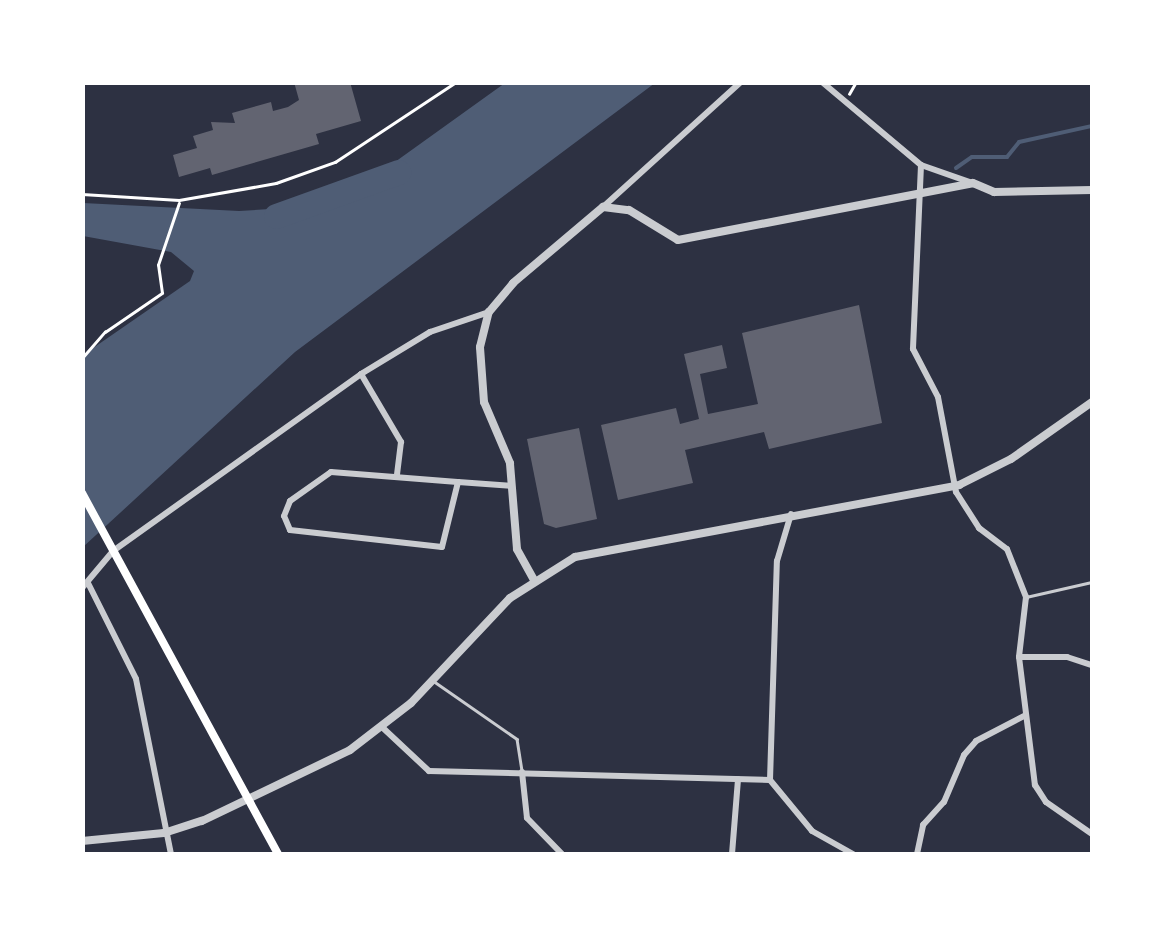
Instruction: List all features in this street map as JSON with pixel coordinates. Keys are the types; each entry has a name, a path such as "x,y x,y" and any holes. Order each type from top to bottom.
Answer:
{"main road":[{"path":"82,494 278,854"}],"street":[{"path":"172,854 164,833 136,679 85,586 111,547 361,374 458,318 489,312 740,82"},
{"path":"822,82 922,165 994,192 1092,190"},
{"path":"922,165 913,349 938,398 965,510 1007,550 1026,597 1018,657 1035,785 1046,802 1092,834"},
{"path":"603,207 628,210 667,237 708,239 922,190 973,183"},
{"path":"489,312 480,376 514,486 517,549 534,580"},
{"path":"361,374 401,442 398,477"},
{"path":"82,841 164,833 250,802 383,728 534,580 602,548 958,485 1012,459 1092,402"},
{"path":"458,482 442,548 290,530 284,516 290,501 331,472 514,486"},
{"path":"791,514 777,560 770,780 812,831 854,854"},
{"path":"1018,657 1067,657 1092,665"},
{"path":"917,854 922,825 944,802 964,755 976,740 1026,715"},
{"path":"383,728 429,771 770,780"},
{"path":"522,772 527,818 562,854"},
{"path":"732,854 738,779"}],"lane":[{"path":"1026,597 1092,582"},
{"path":"432,679 517,739 522,772"}],"path":[{"path":"82,194 179,202 240,192 335,162 456,82"},
{"path":"846,100 856,82"},
{"path":"82,358 106,332 162,292 158,265 179,202"}],"water":[{"path":"505,83 655,83 295,352 83,547 83,355 190,281 194,271 171,252 83,236 83,203 239,211 335,205"}],"building":[{"path":"294,82 350,82 361,121 316,134 319,144 212,175 210,168 179,177 173,155 197,148 193,136 213,130 211,122 235,123 232,113 271,102 273,111 288,107 299,100"},
{"path":"859,305 882,423 769,449 764,432 685,450 693,483 618,500 601,425 676,408 680,424 699,419 684,354 722,345 727,368 700,374 708,414 758,404 742,333"},
{"path":"579,428 597,519 556,528 544,524 527,439"}],"waterway":[{"path":"956,168 972,157 1007,157 1019,142 1092,126"},
{"path":"276,216 398,172"}]}
